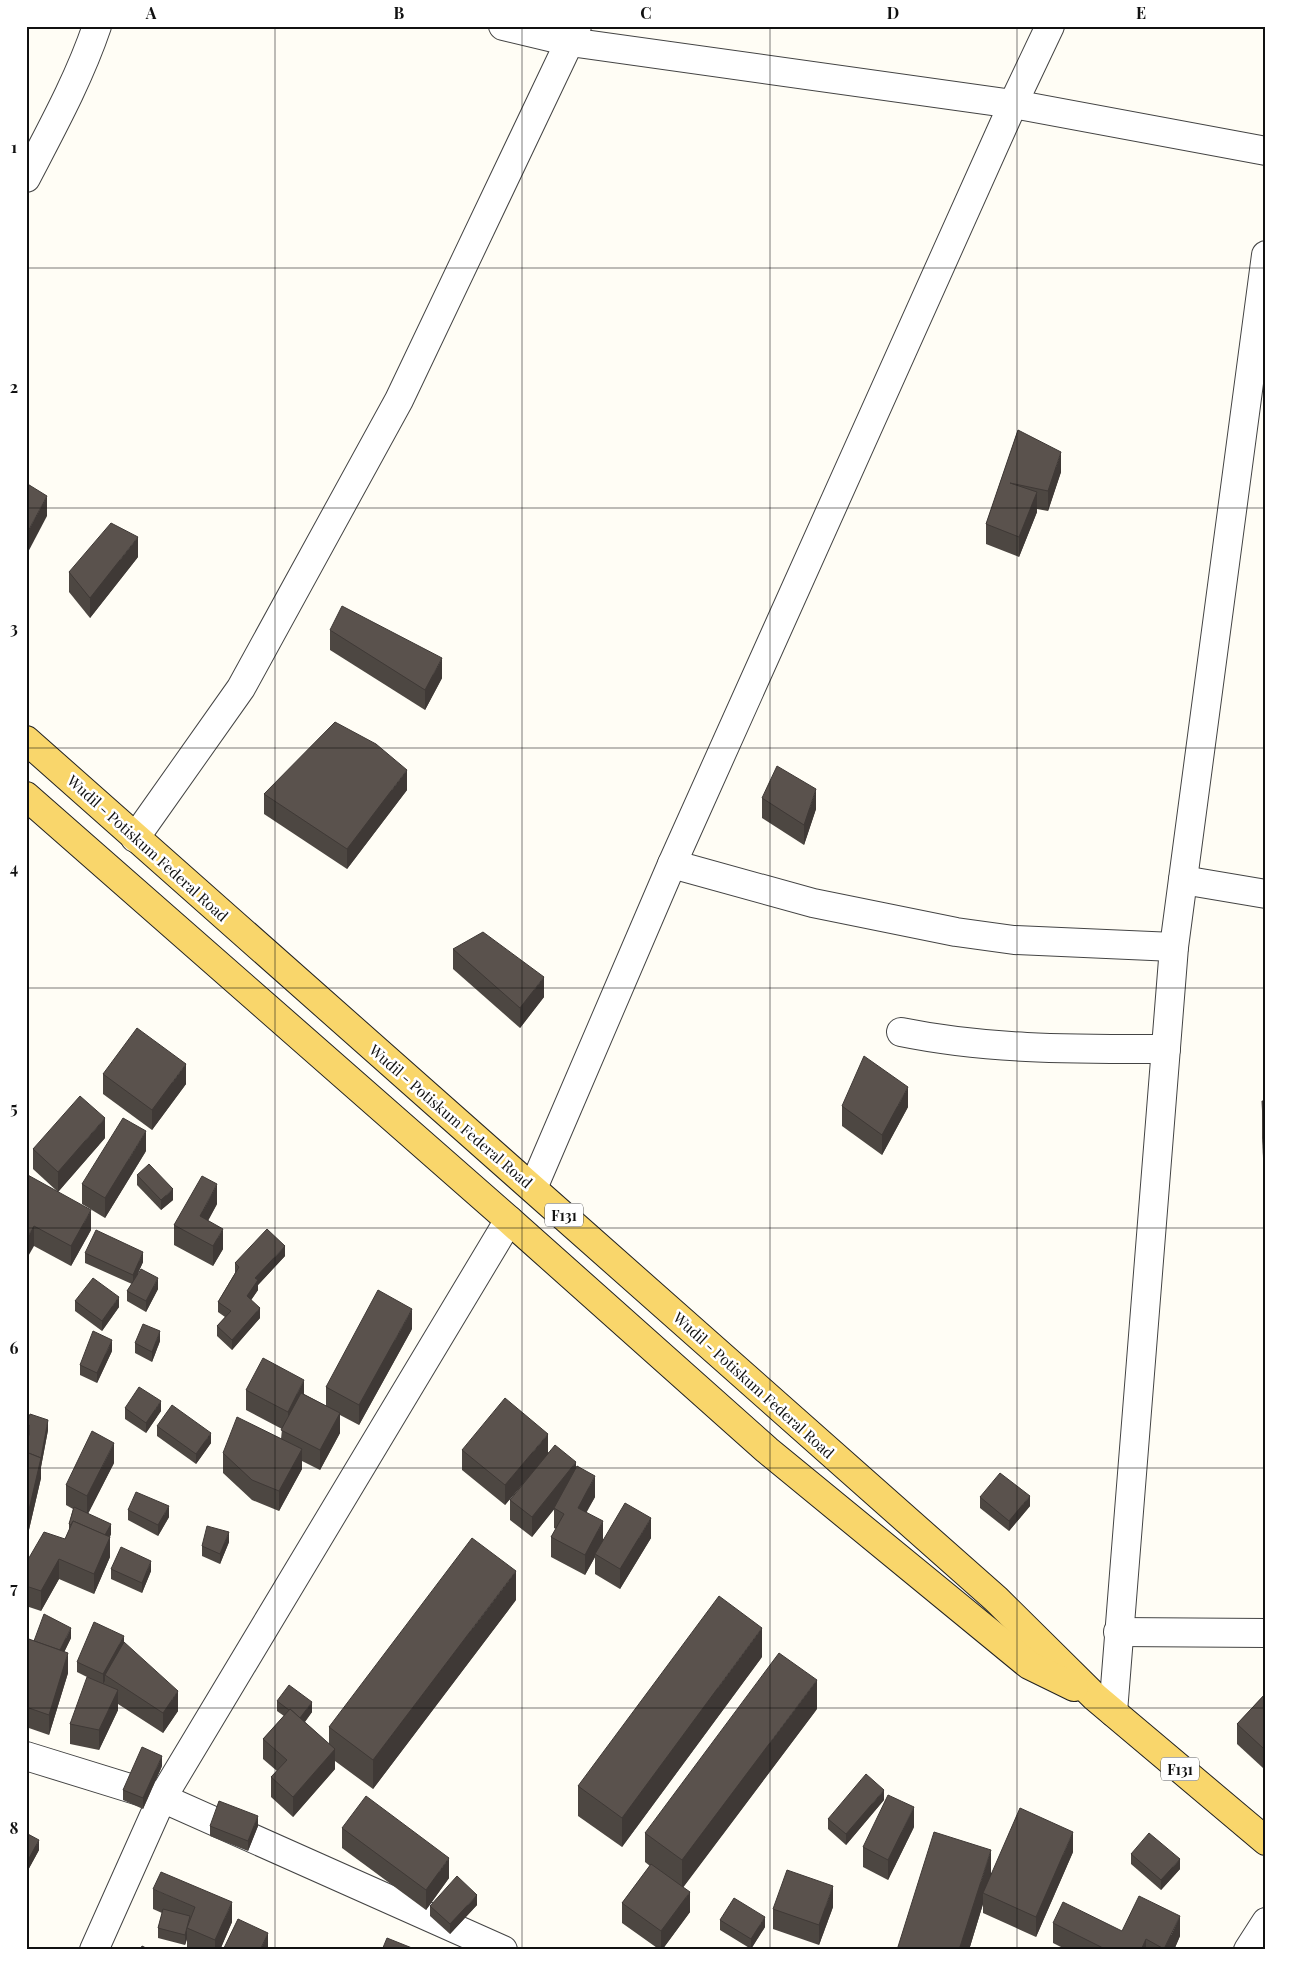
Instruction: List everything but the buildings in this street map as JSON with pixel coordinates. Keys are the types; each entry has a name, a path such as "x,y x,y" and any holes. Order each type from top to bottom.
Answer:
{"main road":[{"name":"Wudil - Potiskum Federal Road","path":"26,740 996,1599 1104,1705 1266,1841"},
{"name":"Wudil - Potiskum Federal Road","path":"26,796 509,1220 767,1450 1029,1665 1104,1705"}],"street":[{"path":"26,178 64,104 90,47 97,26"},
{"path":"503,26 573,34 1013,104 1266,151"},
{"path":"533,1188 672,864 1013,104 1050,26"},
{"path":"135,838 241,688 394,408 573,34"},
{"path":"1104,1705 1118,1632 1174,947 1266,255"},
{"path":"672,864 813,903 956,932 1014,940 1174,947"},
{"path":"1183,880 1266,894"},
{"path":"901,1032 929,1038 1004,1047 1054,1049 1166,1048"},
{"path":"94,1950 162,1798 509,1220"},
{"path":"1118,1632 1266,1633"},
{"path":"26,1756 162,1798 503,1950"},
{"path":"1248,1950 1266,1922"}]}
